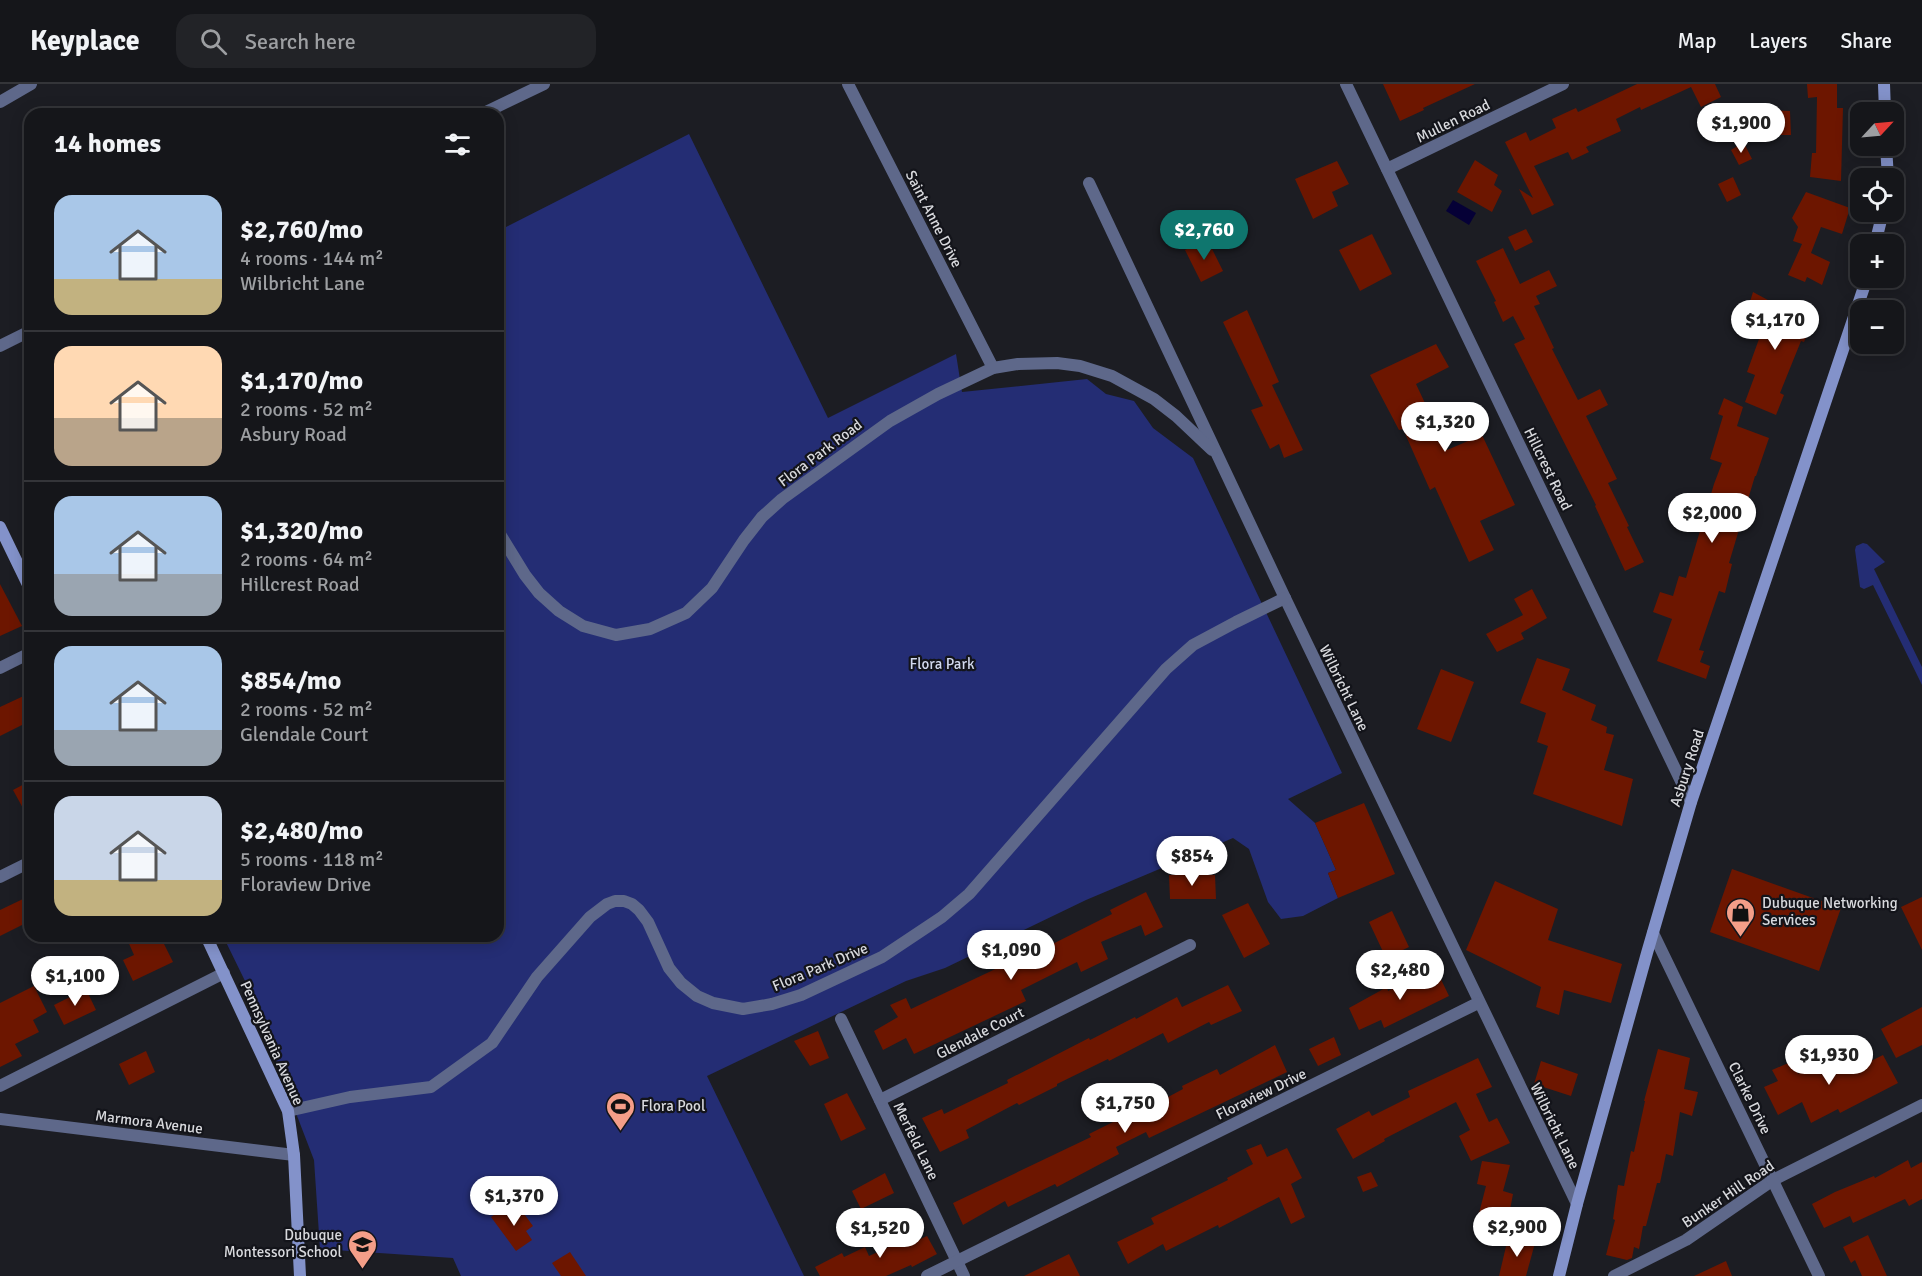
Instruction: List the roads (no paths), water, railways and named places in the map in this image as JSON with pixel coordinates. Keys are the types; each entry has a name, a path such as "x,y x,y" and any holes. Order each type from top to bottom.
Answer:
{"main road":[{"path":"1884,84 1885,102"},
{"name":"Asbury Road","path":"1559,1276 1576,1204 1691,802 1864,288"},
{"path":"0,527 24,577"},
{"name":"Pennsylvania Avenue","path":"209,942 288,1111 294,1155 300,1276"}],"street":[{"path":"0,102 31,84"},
{"path":"494,108 544,84"},
{"name":"Saint Anne Drive","path":"848,84 993,368"},
{"name":"Hillcrest Road","path":"1346,84 1691,802"},
{"name":"Mullen Road","path":"1388,169 1563,84"},
{"name":"Wilbricht Lane","path":"1089,183 1217,456 1576,1204"},
{"path":"0,346 24,334"},
{"name":"Flora Park Road","path":"504,541 538,593 559,611 583,626 615,635 650,629 686,613 712,588 762,517 866,436 918,404 993,368 1018,364 1057,363 1080,366 1112,376 1135,387 1169,410 1217,456"},
{"name":"Flora Park Drive","path":"288,1111 350,1097 431,1087 492,1043 537,977 565,944 590,917 615,901 632,904 645,916 669,968 681,983 697,996 713,1004 730,1008 743,1009 786,1000 820,987 882,957 942,917 969,894 1166,669 1193,645 1285,598"},
{"path":"0,668 24,656"},
{"path":"0,877 24,865"},
{"name":"Clarke Drive","path":"1653,933 1819,1276"},
{"name":"Glendale Court","path":"880,1100 1190,945"},
{"path":"0,1086 224,973"},
{"name":"Floraview Drive","path":"927,1276 1478,1003"},
{"name":"Merfeld Lane","path":"841,1019 964,1276"},
{"name":"Bunker Hill Road","path":"1614,1276 1686,1240 1773,1179 1922,1105"},
{"name":"Marmora Avenue","path":"0,1119 294,1155"}],"place":[{"name":"Dubuque Networking Services","path":"1741,938"},
{"name":"Flora Pool","path":"620,1132"},
{"name":"Dubuque Montessori School","path":"363,1270"}],"park label":[{"name":"Flora Park","path":"942,664"}]}
